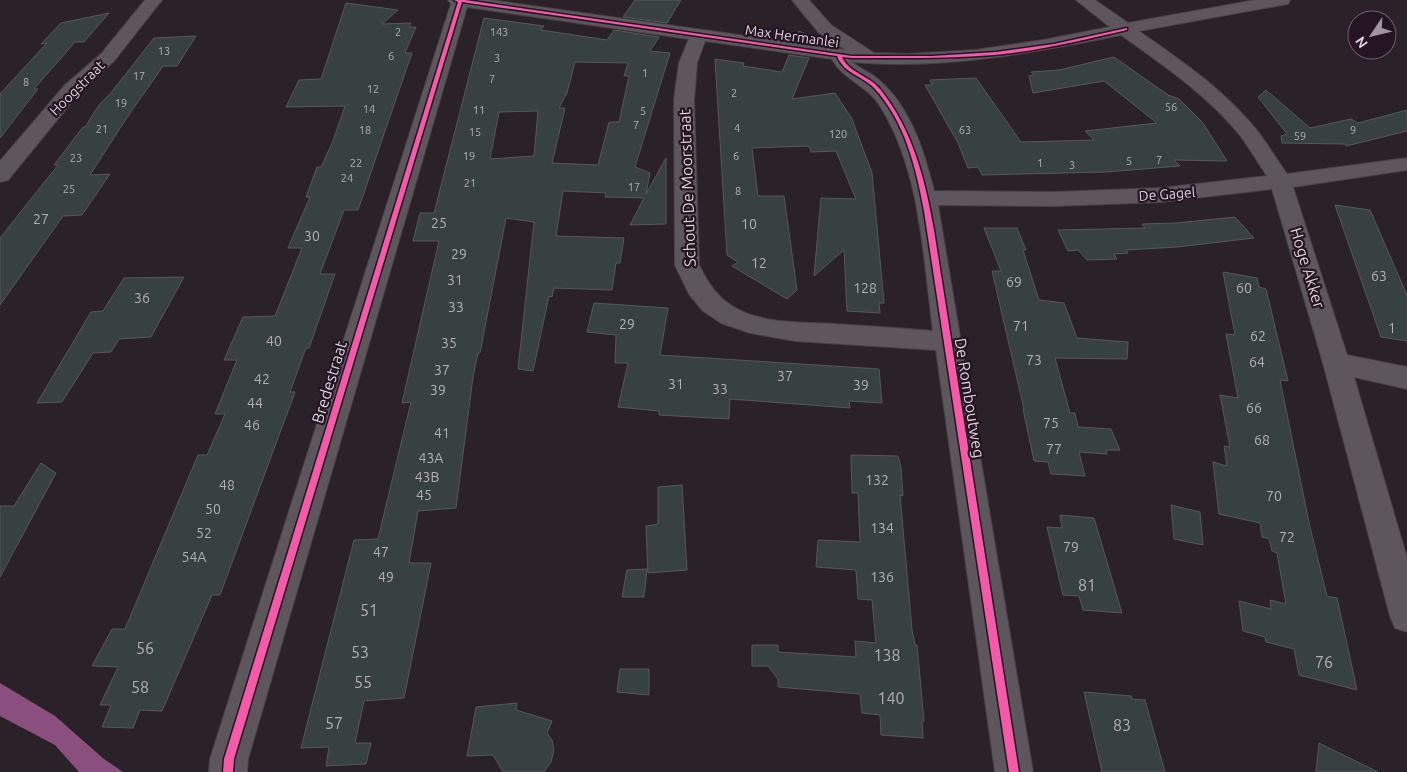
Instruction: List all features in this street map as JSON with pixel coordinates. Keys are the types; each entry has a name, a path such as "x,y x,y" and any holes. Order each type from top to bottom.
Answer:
{"street":[{"name":"Hoogstraat","path":"0,175 72,89 108,57 154,0"},
{"name":"Max Hermanlei","path":"456,0 699,36 870,58 932,57 1013,51 1282,0"},
{"path":"800,0 825,29 870,58"},
{"name":"Hoge Akker","path":"1084,0 1189,75 1229,111 1247,131 1281,182 1336,363 1407,616"},
{"name":"Bredestraat","path":"228,772 229,759 460,1"},
{"path":"819,52 825,29"},
{"name":"Schout De Moorstraat","path":"699,36 688,62 684,100 684,164 687,265 691,276 704,296 717,308 735,319 772,330 948,342"},
{"name":"De Romboutweg","path":"839,55 845,65 875,86 901,124 910,144 925,198 1014,772"},
{"name":"De Romboutweg","path":"870,58 875,86"},
{"name":"De Gagel","path":"925,198 1055,199 1161,195 1281,182 1407,164"},
{"path":"1336,363 1407,378"}],"shaded area":[{"path":"0,683 55,716 104,759 123,772 79,772 55,745 0,716"}],"building":[{"path":"635,0 681,0 667,23 623,17"},
{"path":"346,3 398,10 382,24 411,23 409,27 416,27 405,53 412,53 358,210 344,210 320,274 335,274 309,348 306,348 290,392 295,392 220,595 212,595 162,711 140,710 133,728 102,727 111,705 100,705 118,667 92,666 112,629 125,629 198,455 207,455 225,414 215,414 237,360 224,360 243,317 275,316 302,248 288,248 310,197 306,197 317,167 321,167 333,141 345,106 286,107 299,80 321,79"},
{"path":"109,13 84,42 75,42 34,89 38,89 0,138 0,94 47,43 41,44 61,23"},
{"path":"484,18 544,26 541,30 607,40 614,30 659,37 650,51 670,53 635,167 650,173 646,194 666,158 666,224 630,225 644,198 605,197 606,193 563,191 556,236 624,238 620,263 616,263 612,290 554,288 552,297 549,296 533,371 518,369 534,222 506,218 480,353 478,353 473,377 456,508 418,511 409,563 431,563 404,698 364,701 355,743 371,743 366,764 326,766 329,747 301,748 354,540 378,539 411,402 402,403 439,241 413,241 420,213 434,213","holes":["575,62 628,63 624,76 629,76 619,122 609,122 598,165 552,163 565,108 559,108 567,93","538,111 534,156 490,159 499,112"]},
{"path":"799,31 816,38 814,44 794,41"},
{"path":"196,36 177,66 163,66 90,175 110,174 82,215 63,216 0,305 0,238 58,165 54,165 83,127 85,127 99,105 110,94 154,38"},
{"path":"789,55 809,58 792,99 835,93 852,119 872,173 884,303 879,303 880,313 847,311 844,250 814,276 821,198 856,199 836,151 811,152 809,146 752,148 758,196 784,196 797,290 787,299 732,266 738,262 727,255 715,59 744,63 743,66 782,72"},
{"path":"1114,57 1168,95 1179,99 1203,123 1227,161 1174,160 1180,166 1106,172 982,175 978,167 968,168 958,143 925,85 932,85 930,80 976,78 1021,142 1094,140 1085,131 1157,123 1104,81 1033,93 1029,76 1034,75 1031,72 1059,70"},
{"path":"1266,90 1310,128 1351,119 1358,123 1407,110 1407,131 1346,146 1345,144 1282,143 1281,136 1287,134 1258,97"},
{"path":"1335,205 1370,210 1407,295 1407,341 1381,337"},
{"path":"1235,217 1254,238 1177,247 1126,250 1128,253 1114,254 1117,259 1087,260 1078,250 1068,251 1058,230 1145,228 1142,224 1176,223"},
{"path":"984,228 1017,228 1026,250 1023,250 1039,300 1064,303 1077,338 1128,342 1127,359 1055,358 1070,413 1075,413 1078,427 1111,429 1120,450 1106,450 1107,454 1079,452 1085,476 1051,474 1048,462 1034,461 992,271 1001,271"},
{"path":"1223,272 1257,278 1259,287 1266,289 1288,381 1280,380 1310,527 1327,596 1337,598 1357,690 1299,675 1294,649 1266,642 1265,637 1243,631 1239,601 1271,609 1270,600 1286,604 1277,553 1272,551 1269,539 1262,537 1260,523 1219,514 1213,462 1227,466 1224,446 1230,447 1220,395 1238,398 1226,334 1235,335"},
{"path":"184,277 151,337 119,339 111,352 93,353 62,402 37,403 91,312 103,311 124,278"},
{"path":"594,303 668,308 660,355 879,369 882,403 849,401 850,408 730,399 729,419 659,415 659,411 618,407 628,363 615,363 616,335 587,332"},
{"path":"851,455 898,456 901,468 903,496 900,495 912,630 915,645 917,645 924,721 922,721 923,738 881,735 880,715 862,713 860,694 778,687 778,679 768,666 752,666 752,645 778,645 778,652 856,657 855,641 876,643 872,600 858,599 856,570 816,567 818,540 860,542 858,493 852,493"},
{"path":"41,463 56,473 0,577 0,506 14,506"},
{"path":"682,485 687,570 648,573 646,526 658,524 658,487"},
{"path":"1171,505 1200,512 1203,545 1174,539"},
{"path":"1060,515 1094,518 1122,613 1083,610 1079,596 1063,595 1047,527 1062,528"},
{"path":"647,569 644,597 622,597 627,570"},
{"path":"620,669 649,669 649,695 617,692"},
{"path":"1084,692 1131,696 1132,699 1145,700 1165,772 1102,772"},
{"path":"517,703 516,710 552,721 547,733 552,740 554,750 551,762 544,772 503,772 493,755 467,756 476,707"},
{"path":"1319,743 1378,772 1316,772"}],"cycle path":[{"path":"456,0 852,57 932,57 996,53 1054,45 1125,29"},
{"path":"228,772 229,759 460,1"},
{"path":"839,55 845,66 872,83 888,103 898,119 913,154 924,191 1014,772"}]}
